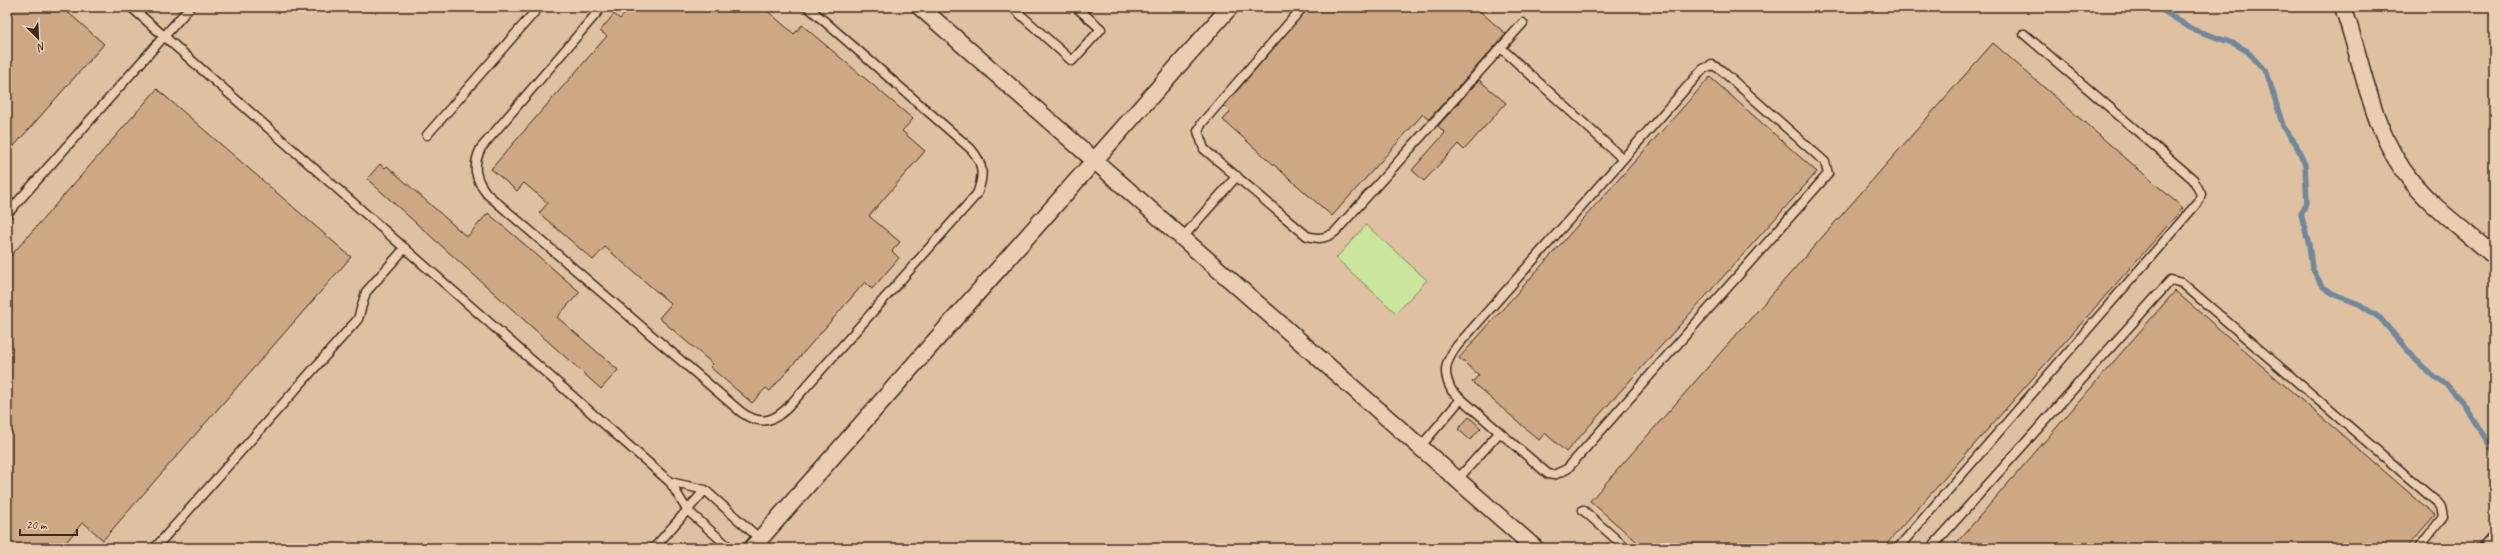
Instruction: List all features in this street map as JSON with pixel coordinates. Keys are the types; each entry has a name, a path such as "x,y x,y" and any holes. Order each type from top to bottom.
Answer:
{"street":[{"path":"920,7 1535,548"},
{"path":"756,543 1230,7"},
{"path":"2343,7 2374,111 2396,158 2420,191 2494,256"}],"lane":[{"path":"131,7 670,482 687,510 730,548"},
{"path":"7,214 190,7"},
{"path":"427,135 539,7"},
{"path":"602,7 481,148 476,158 476,178 487,194 735,407 748,417 762,422 781,415 977,194 983,174 981,164 971,149 808,7"},
{"path":"1012,7 1072,60 1101,29 1076,7"},
{"path":"1303,7 1202,123 1198,131 1204,148 1307,236 1316,238 1327,237 1335,232 1523,23"},
{"path":"1898,548 2199,201 2201,194 2193,180 2024,34"},
{"path":"1501,48 1623,159"},
{"path":"1712,65 1720,69 1825,162 1829,169 1826,178 1567,469 1554,475 1548,474 1461,400 1452,390 1446,376 1445,369 1451,354 1623,159 1703,69 1712,65"},
{"path":"1183,238 1237,176"},
{"path":"155,548 358,319 366,292 405,248"},
{"path":"1931,548 2171,280 2182,283 2438,502 2443,517 2419,548"},
{"path":"1420,447 1461,400"},
{"path":"1457,480 1499,433"},
{"path":"670,482 705,490 756,543"},
{"path":"654,548 705,490"},
{"path":"1583,510 1626,548"}],"shaded area":[{"path":"7,7 2494,7 2494,548 7,548"}],"green space":[{"path":"1366,225 1427,280 1396,313 1336,258"}],"building":[{"path":"7,7 62,7 104,44 7,154"},
{"path":"631,7 763,7 794,34 802,25 913,119 902,131 925,151 869,216 900,242 892,251 899,258 872,289 865,282 770,391 766,388 752,403 710,367 713,364 659,318 671,304 605,247 593,260 539,213 548,203 524,183 517,191 491,169 607,36 600,31 614,14 620,19"},
{"path":"1309,7 1475,7 1506,34 1429,119 1423,114 1332,216 1223,120 1230,112 1224,106"},
{"path":"1993,43 2183,208 1883,548 1644,548 1590,501"},
{"path":"1710,77 1817,172 1566,452 1545,433 1539,440 1472,382 1479,375 1459,358"},
{"path":"1479,80 1506,103 1464,150 1458,144 1424,181 1412,170 1445,133 1438,126"},
{"path":"157,89 351,257 103,540 83,522 61,548 7,548 7,260"},
{"path":"380,164 385,168 387,166 467,237 488,213 580,292 557,317 618,370 601,389 367,179"},
{"path":"2175,291 2435,515 2406,548 1952,548"},
{"path":"1469,417 1481,428 1470,440 1458,429"}],"waterway":[{"path":"2157,7 2192,29 2235,44 2247,51 2267,73 2283,126 2296,144 2305,165 2307,203 2301,214 2309,245 2312,268 2322,286 2335,295 2359,304 2380,318 2415,359 2434,377 2446,384 2463,403 2494,452"}]}
